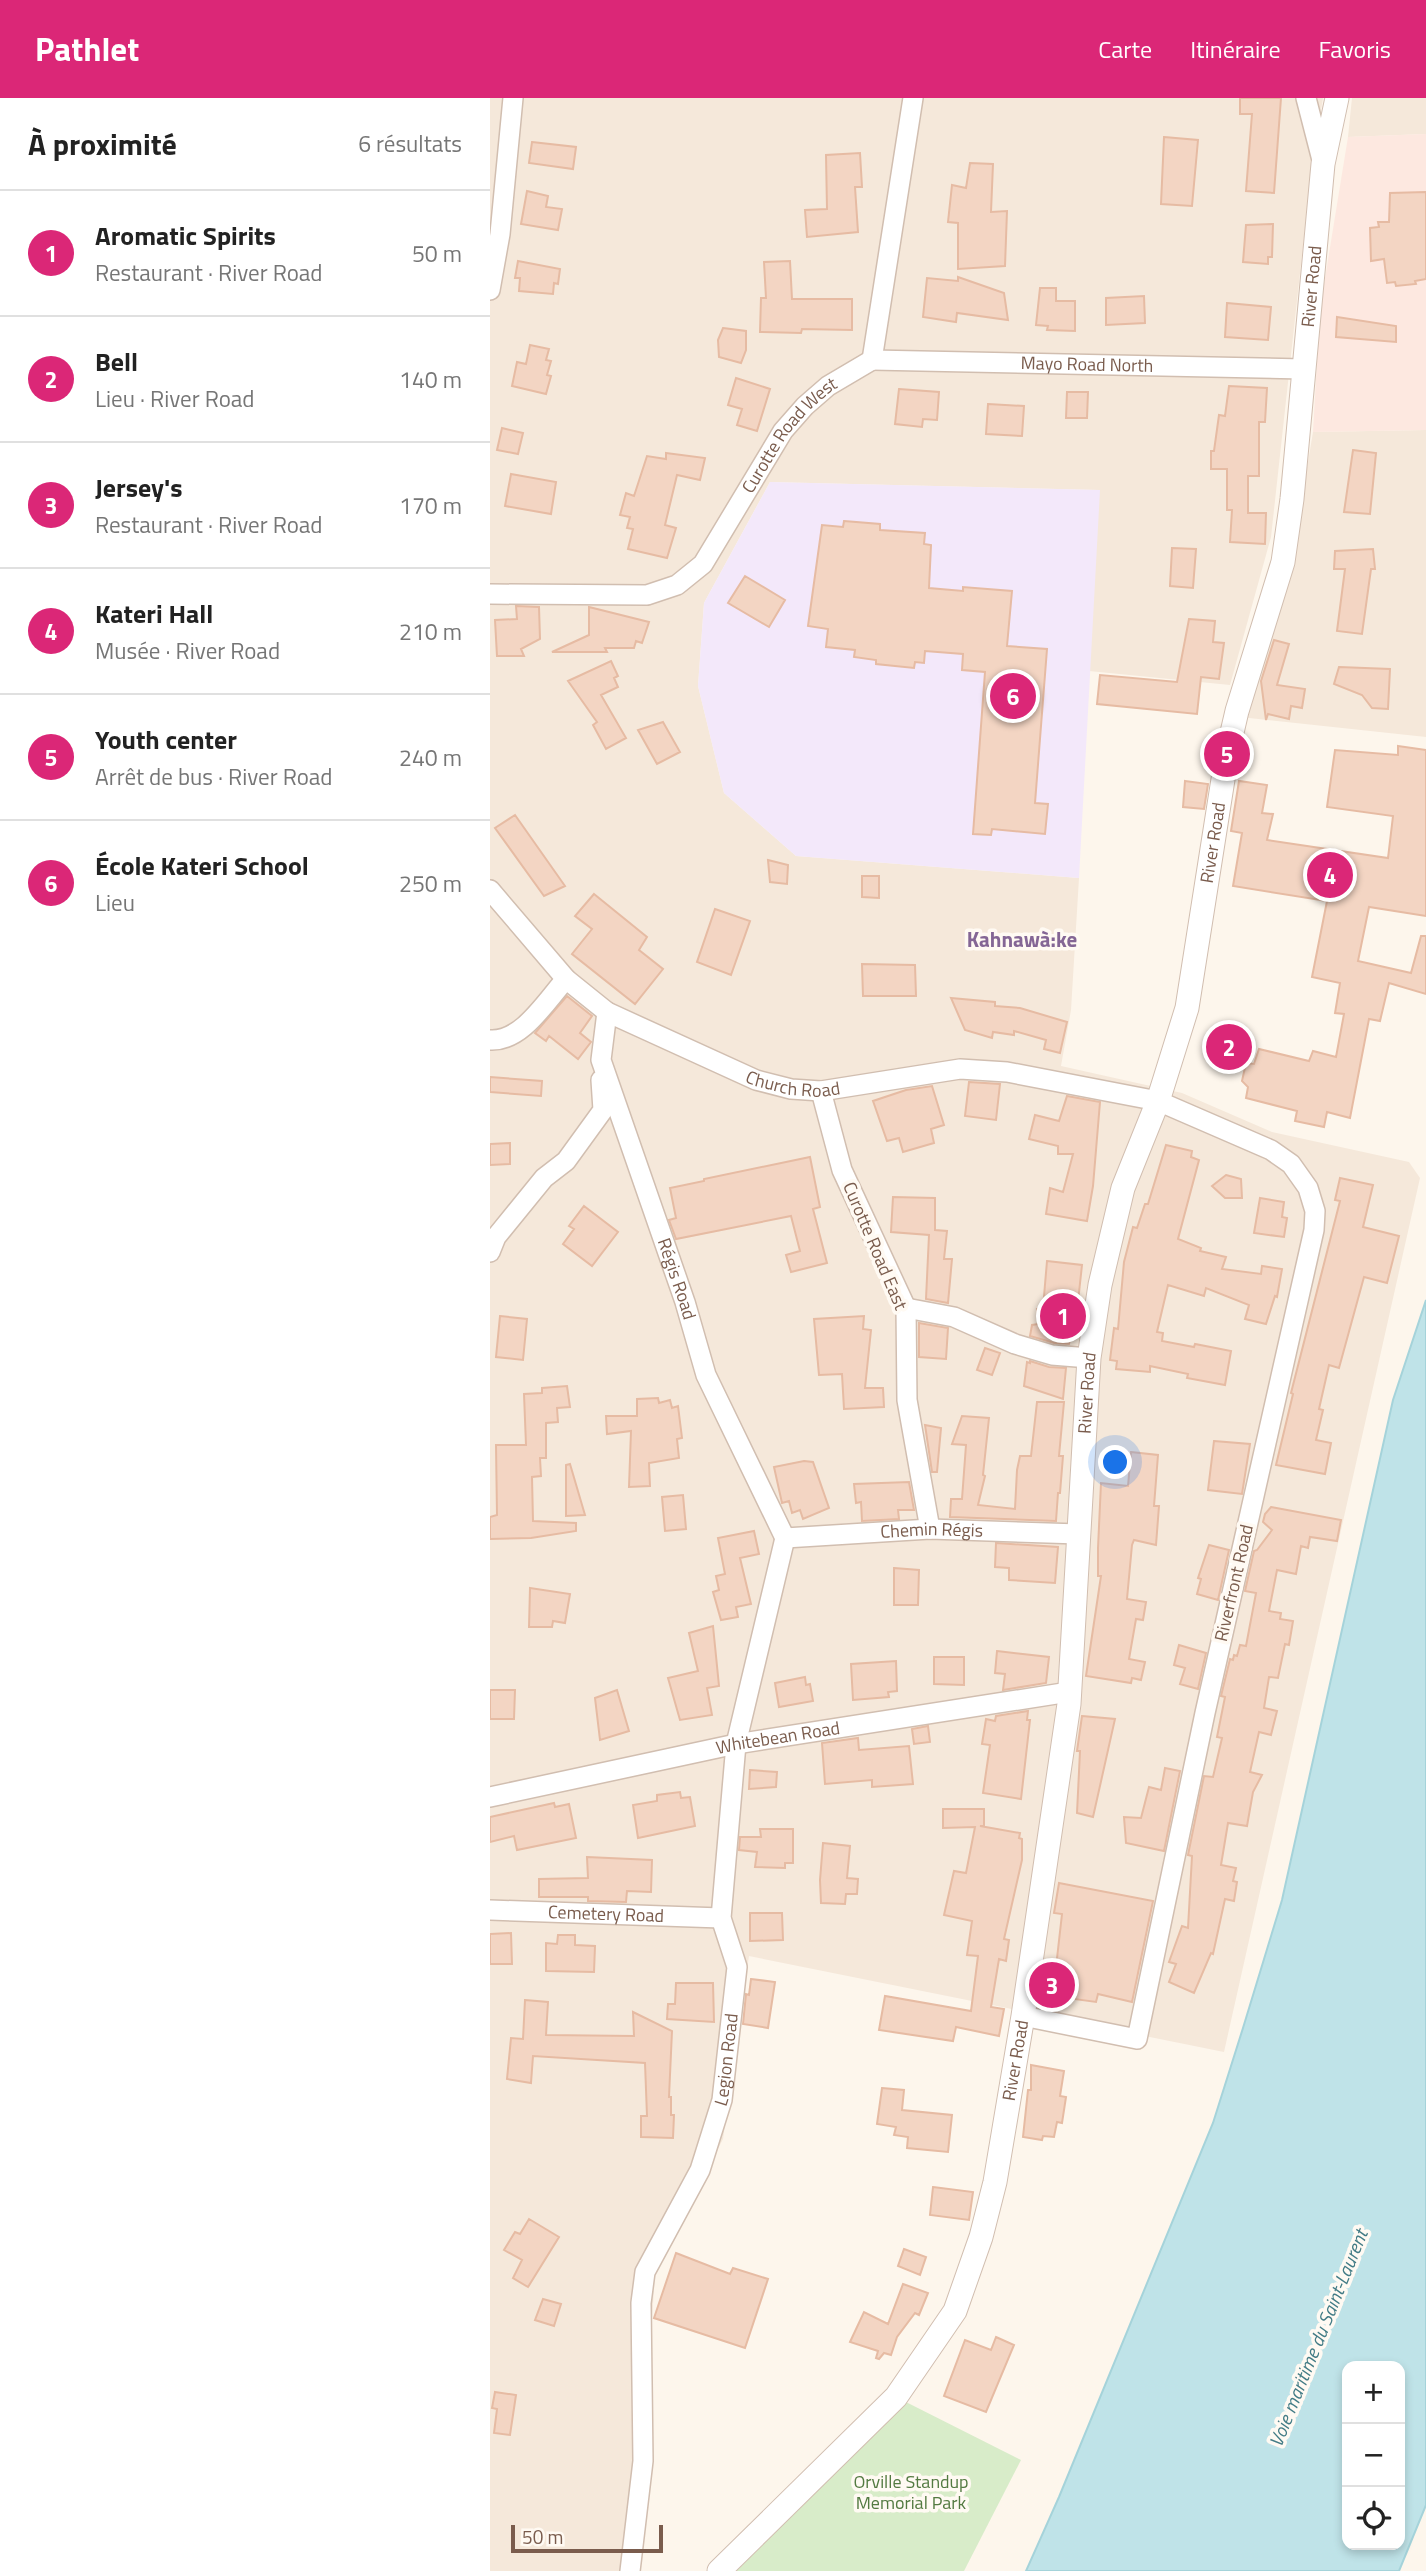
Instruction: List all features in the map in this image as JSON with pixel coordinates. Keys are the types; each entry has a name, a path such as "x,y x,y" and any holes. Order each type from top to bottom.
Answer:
{"street":[{"path":"490,290 500,234 513,98"},
{"path":"873,360 913,98"},
{"path":"1306,98 1323,164"},
{"name":"River Road","path":"719,2571 896,2397 955,2311 981,2238 995,2182 1023,2016 1069,1704 1089,1358 1100,1285 1123,1188 1158,1101 1187,1008 1234,721 1283,562 1293,499 1323,164 1337,98"},
{"name":"Mayo Road North","path":"873,360 1303,369"},
{"name":"Curotte Road West","path":"490,594 646,595 677,585 703,564 783,431 805,406 828,387 873,360"},
{"name":"Church Road","path":"490,890 566,979 607,1012 756,1080 791,1089 821,1091 960,1069 1007,1072 1158,1101"},
{"path":"490,1040 501,1041 513,1036 566,979"},
{"name":"Régis Road","path":"607,1012 601,1060 685,1302 706,1375 785,1538"},
{"path":"490,1252 496,1237 544,1178 566,1161 603,1110 601,1060"},
{"name":"Curotte Road East","path":"821,1091 842,1170 905,1308 907,1400 930,1529"},
{"name":"Riverfront Road","path":"1023,2016 1137,2039 1205,1713 1314,1230 1315,1211 1308,1188 1291,1164 1271,1150 1158,1101"},
{"path":"905,1308 954,1317 1015,1344 1052,1355 1089,1358"},
{"name":"Chemin Régis","path":"785,1538 930,1529 1079,1534"},
{"name":"Legion Road","path":"630,2571 643,2461 641,2303 645,2272 700,2171 722,2101 737,1967 721,1918 736,1744 785,1538"},
{"name":"Whitebean Road","path":"490,1797 736,1744 1069,1692"},
{"name":"Cemetery Road","path":"490,1910 721,1918"}],"shaded area":[{"path":"490,98 1323,98 1312,164 1271,537 1230,685 1089,671 1099,490 770,482 704,603 698,686 724,793 796,856 1079,878 1071,1010 1061,1066 1182,1093 1272,1132 1409,1162 1420,1178 1224,2052 749,1956 723,2139 655,2273 636,2571 490,2571"},
{"path":"1352,98 1426,98 1426,134 1348,137"},
{"path":"1426,134 1426,430 1313,432 1320,309 1348,137"},
{"path":"1426,430 1426,737 1240,717 1293,552 1313,432"},
{"path":"770,482 1100,490 1079,878 796,856 724,793 698,686 704,603"}],"green space":[{"name":"Orville Standup Memorial Park","path":"896,2397 1021,2460 964,2571 719,2571"}],"water":[{"name":"Voie maritime du Saint-Laurent","path":"1426,1300 1426,2505 1399,2571 1026,2571 1213,2123 1282,1900 1393,1400"}],"building":[{"path":"1240,98 1281,98 1274,193 1246,191 1252,114 1240,114"},
{"path":"1164,137 1198,140 1192,206 1161,204"},
{"path":"532,142 576,147 573,169 529,163"},
{"path":"860,153 862,187 855,187 858,232 807,237 805,210 827,209 826,155"},
{"path":"970,163 993,164 991,212 1007,211 1005,266 958,269 958,223 948,222 952,185 966,188"},
{"path":"527,191 548,196 546,207 562,209 558,230 521,224"},
{"path":"1426,192 1426,279 1415,281 1416,284 1396,286 1395,282 1387,283 1384,259 1371,261 1370,228 1379,227 1378,222 1389,222 1390,193"},
{"path":"1273,224 1272,257 1268,257 1268,264 1243,262 1246,225"},
{"path":"518,261 560,269 558,284 554,283 553,294 519,291 520,278 515,278"},
{"path":"790,261 792,299 852,299 852,330 760,332 761,298 766,298 764,262"},
{"path":"958,277 1004,293 1008,320 957,313 956,322 923,317 927,278 958,281"},
{"path":"1040,288 1056,288 1056,301 1075,301 1075,331 1047,330 1048,326 1036,325"},
{"path":"1144,296 1145,323 1106,325 1106,298"},
{"path":"1227,303 1271,307 1268,340 1225,337"},
{"path":"1337,317 1396,326 1396,342 1336,337"},
{"path":"723,328 746,331 746,350 741,363 719,357 718,340"},
{"path":"530,345 549,349 546,360 551,361 547,375 551,376 546,394 512,386 517,362 526,364"},
{"path":"736,378 770,389 757,431 737,425 742,409 728,405"},
{"path":"1229,386 1267,388 1265,422 1259,422 1259,476 1248,476 1248,513 1266,513 1265,544 1230,542 1232,510 1227,510 1227,469 1211,469 1211,451 1214,451 1219,415 1225,416"},
{"path":"899,389 939,392 937,420 923,419 922,427 895,424"},
{"path":"1067,392 1088,392 1087,418 1066,418"},
{"path":"988,404 1024,406 1022,436 986,434"},
{"path":"502,428 523,433 518,454 497,450"},
{"path":"1353,450 1376,453 1370,514 1344,512"},
{"path":"666,453 705,458 700,480 677,475 665,525 676,528 667,558 628,549 633,529 627,528 630,517 620,515 626,493 634,496 647,456 666,459"},
{"path":"511,474 556,482 551,514 505,506"},
{"path":"844,521 880,524 880,530 925,533 924,544 931,545 929,588 963,591 963,587 1012,591 1007,646 1047,649 1035,803 1048,804 1045,834 992,829 991,835 973,834 985,672 962,670 963,654 925,651 924,663 915,662 914,668 876,664 876,660 854,657 855,650 826,647 828,629 808,626 822,525 843,527"},
{"path":"1172,548 1196,549 1193,588 1170,586"},
{"path":"1373,549 1375,569 1371,569 1362,634 1337,631 1345,569 1334,569 1335,551"},
{"path":"745,576 785,600 769,627 728,603"},
{"path":"516,606 539,607 540,639 521,649 524,656 497,656 495,620 517,619"},
{"path":"589,607 649,622 642,643 636,641 634,648 605,648 607,652 552,652 589,635"},
{"path":"1189,619 1215,621 1213,642 1224,643 1219,679 1201,677 1197,714 1097,704 1100,675 1177,682"},
{"path":"1274,640 1289,644 1277,685 1305,689 1302,708 1291,706 1289,719 1268,714 1266,720 1261,681"},
{"path":"611,661 618,676 614,678 618,687 601,695 626,738 606,749 593,725 597,722 568,681"},
{"path":"1339,667 1390,669 1388,709 1372,708 1362,695 1334,684"},
{"path":"663,722 680,752 657,764 638,730"},
{"path":"1398,746 1426,750 1426,916 1369,907 1358,961 1411,973 1421,936 1426,936 1426,994 1389,983 1380,1021 1369,1019 1350,1118 1327,1112 1324,1127 1295,1121 1297,1111 1246,1098 1248,1087 1242,1081 1246,1063 1254,1064 1259,1049 1309,1061 1313,1051 1336,1057 1344,1014 1335,1013 1340,983 1312,977 1327,901 1233,886 1242,833 1231,831 1239,781 1267,785 1262,813 1273,814 1267,840 1388,858 1393,816 1327,807 1335,750 1398,755"},
{"path":"1185,781 1208,784 1204,809 1183,807"},
{"path":"515,815 565,886 544,896 495,828"},
{"path":"768,860 788,865 787,884 770,882"},
{"path":"862,876 879,876 879,898 862,897"},
{"path":"594,894 647,937 639,950 663,969 635,1004 572,954 592,929 575,916"},
{"path":"715,909 750,921 731,975 697,962"},
{"path":"862,964 915,965 916,996 863,996"},
{"path":"567,996 592,1016 580,1033 591,1042 578,1059 549,1036 546,1041 535,1033"},
{"path":"951,998 995,1002 995,1006 1020,1008 1067,1022 1060,1053 1044,1049 1046,1040 1014,1031 1014,1035 993,1032 992,1038 965,1030"},
{"path":"490,1077 542,1081 541,1096 490,1092"},
{"path":"969,1082 1000,1084 996,1120 965,1116"},
{"path":"932,1086 944,1125 931,1129 934,1143 903,1152 899,1138 887,1141 873,1101 906,1090"},
{"path":"1067,1096 1100,1102 1093,1186 1087,1221 1046,1214 1050,1188 1063,1192 1073,1154 1058,1154 1058,1146 1029,1139 1035,1115 1059,1121"},
{"path":"510,1143 510,1164 490,1165 490,1144"},
{"path":"1166,1145 1192,1151 1191,1157 1199,1160 1178,1239 1201,1248 1200,1251 1226,1257 1222,1269 1261,1274 1262,1266 1282,1269 1277,1297 1275,1296 1266,1324 1245,1319 1249,1305 1206,1288 1204,1296 1168,1285 1157,1332 1163,1333 1162,1341 1231,1351 1225,1385 1187,1378 1188,1374 1150,1366 1150,1372 1116,1369 1117,1361 1110,1360 1114,1328 1118,1329 1124,1262 1133,1227 1137,1228 1145,1204 1148,1204"},
{"path":"810,1157 820,1207 813,1209 827,1263 791,1272 786,1255 800,1251 791,1216 676,1239 669,1220 676,1218 670,1188"},
{"path":"1226,1175 1241,1179 1242,1198 1225,1198 1212,1186"},
{"path":"1340,1178 1373,1185 1363,1227 1399,1236 1387,1283 1364,1277 1339,1368 1329,1365 1319,1409 1323,1410 1316,1440 1331,1443 1325,1474 1276,1465 1293,1394 1291,1393 1340,1201 1335,1200"},
{"path":"893,1197 935,1198 935,1230 947,1231 944,1259 952,1259 948,1303 926,1299 929,1235 891,1232"},
{"path":"1260,1198 1284,1202 1282,1217 1287,1218 1284,1237 1254,1233"},
{"path":"584,1206 618,1232 592,1266 563,1244 574,1229 569,1226"},
{"path":"1047,1261 1082,1265 1075,1329 1072,1328 1069,1344 1030,1336 1032,1325 1039,1324 1037,1309 1043,1308"},
{"path":"500,1316 527,1319 523,1360 496,1357"},
{"path":"864,1316 863,1329 871,1330 865,1388 883,1388 884,1407 844,1409 842,1374 819,1375 814,1319"},
{"path":"919,1323 948,1328 946,1359 919,1357"},
{"path":"985,1348 1000,1353 992,1375 977,1370"},
{"path":"1027,1362 1049,1367 1066,1368 1063,1399 1024,1386"},
{"path":"567,1386 570,1407 557,1408 558,1422 546,1423 546,1458 540,1458 541,1476 532,1477 533,1521 576,1523 576,1531 531,1538 490,1539 490,1517 497,1515 496,1445 526,1445 524,1394 542,1393 542,1388"},
{"path":"658,1398 659,1403 670,1400 672,1408 678,1406 682,1438 677,1439 679,1458 649,1463 650,1486 629,1487 631,1431 607,1434 606,1416 637,1416 637,1399"},
{"path":"1037,1402 1064,1402 1059,1456 1063,1456 1056,1521 950,1517 951,1499 962,1499 966,1445 952,1444 962,1416 989,1418 985,1476 978,1505 1015,1509 1017,1470 1020,1456 1031,1456"},
{"path":"925,1425 941,1428 937,1472 932,1472"},
{"path":"1214,1441 1250,1444 1242,1494 1208,1490"},
{"path":"1131,1452 1158,1455 1154,1506 1159,1506 1156,1545 1134,1540 1132,1545 1127,1599 1146,1602 1143,1620 1136,1619 1129,1659 1145,1662 1141,1680 1132,1678 1131,1683 1086,1676 1101,1576 1098,1576 1098,1548 1101,1483 1128,1486"},
{"path":"804,1461 813,1462 829,1508 803,1519 800,1510 792,1513 789,1501 782,1503 774,1467"},
{"path":"570,1464 585,1515 566,1516 566,1465"},
{"path":"909,1482 914,1510 898,1510 899,1519 862,1521 861,1502 856,1503 854,1484"},
{"path":"683,1495 686,1529 665,1531 662,1497"},
{"path":"1271,1507 1341,1520 1337,1541 1310,1537 1308,1548 1301,1546 1296,1574 1277,1570 1269,1611 1281,1613 1280,1619 1293,1621 1289,1645 1285,1644 1278,1678 1269,1677 1264,1708 1277,1711 1271,1735 1259,1732 1250,1772 1262,1775 1253,1792 1247,1826 1228,1823 1221,1865 1236,1868 1233,1881 1237,1882 1234,1901 1225,1899 1213,1954 1211,1953 1194,1993 1169,1982 1176,1964 1169,1962 1182,1926 1188,1928 1192,1856 1188,1855 1204,1776 1213,1777 1222,1738 1217,1737 1225,1697 1221,1696 1230,1659 1233,1660 1234,1655 1237,1656 1240,1645 1246,1646 1256,1593 1245,1591 1254,1551 1272,1530 1263,1522"},
{"path":"754,1531 759,1554 740,1558 751,1604 736,1607 738,1617 721,1620 713,1592 719,1590 716,1576 725,1574 718,1538"},
{"path":"996,1543 1058,1547 1055,1583 1009,1580 1009,1568 995,1567"},
{"path":"1209,1545 1229,1550 1218,1600 1197,1594 1201,1579 1198,1578"},
{"path":"894,1568 919,1570 918,1605 894,1605"},
{"path":"530,1588 570,1594 565,1623 553,1621 552,1627 529,1627"},
{"path":"713,1626 719,1686 707,1688 712,1715 680,1720 668,1678 698,1671 689,1633"},
{"path":"1179,1645 1206,1653 1198,1689 1180,1684 1185,1668 1174,1665"},
{"path":"997,1651 1049,1657 1046,1683 1003,1690 1005,1674 995,1673"},
{"path":"934,1657 964,1657 964,1685 934,1684"},
{"path":"896,1661 897,1691 888,1692 889,1697 853,1700 851,1664"},
{"path":"805,1677 806,1685 810,1684 813,1701 779,1707 775,1683"},
{"path":"490,1690 515,1690 514,1719 490,1719"},
{"path":"617,1690 629,1731 600,1740 595,1698"},
{"path":"1028,1711 1027,1720 1030,1720 1021,1799 983,1793 990,1745 982,1744 986,1719 995,1721 996,1716"},
{"path":"1082,1716 1115,1719 1093,1817 1077,1813 1080,1751 1077,1751"},
{"path":"928,1726 930,1742 914,1744 912,1729"},
{"path":"858,1738 859,1750 909,1746 913,1784 872,1787 872,1780 825,1784 822,1743"},
{"path":"1165,1768 1180,1771 1164,1851 1126,1843 1124,1817 1141,1818 1149,1787 1161,1790"},
{"path":"750,1770 777,1772 776,1787 749,1789"},
{"path":"680,1792 681,1798 690,1797 695,1826 638,1838 633,1805 657,1801 657,1795"},
{"path":"554,1803 555,1807 569,1804 576,1838 517,1850 514,1836 490,1842 490,1817"},
{"path":"943,1809 984,1809 984,1826 980,1826 1020,1833 1019,1838 1022,1839 1022,1860 1004,1939 1009,1940 1006,1961 999,1959 991,2007 1004,2009 999,2036 956,2027 953,2041 879,2030 885,1996 971,2011 978,1956 967,1955 972,1921 944,1915 954,1871 966,1873 975,1827 943,1828"},
{"path":"760,1829 793,1829 793,1863 785,1863 785,1868 755,1867 757,1852 739,1850 740,1837 761,1837"},
{"path":"823,1843 850,1846 847,1878 858,1879 857,1894 846,1894 845,1904 821,1903"},
{"path":"587,1857 652,1860 651,1892 627,1891 626,1902 588,1901 588,1897 539,1897 539,1879 588,1878"},
{"path":"1059,1883 1153,1901 1132,2002 1098,1994 1096,2002 1045,1995 1047,1975 1055,1976 1062,1914 1054,1913"},
{"path":"750,1913 782,1913 783,1940 750,1941"},
{"path":"511,1933 512,1964 490,1964 490,1934"},
{"path":"558,1935 575,1935 575,1945 595,1946 594,1972 546,1971 546,1943 557,1944"},
{"path":"751,1979 775,1982 768,2028 743,2024 746,1994 749,1995"},
{"path":"676,1983 713,1983 714,2022 667,2019 668,2004 675,2004"},
{"path":"525,2000 548,2002 546,2035 634,2036 633,2012 672,2031 669,2097 671,2115 674,2115 673,2138 641,2137 641,2116 647,2116 645,2063 533,2056 531,2083 507,2079 511,2038 523,2039"},
{"path":"1031,2065 1064,2071 1060,2096 1066,2097 1062,2123 1057,2122 1054,2137 1043,2136 1042,2140 1023,2137 1028,2090 1031,2090"},
{"path":"882,2088 904,2090 902,2110 952,2115 948,2152 907,2148 908,2137 894,2135 896,2127 877,2124"},
{"path":"933,2187 973,2192 969,2220 930,2215"},
{"path":"529,2219 559,2237 528,2287 513,2278 522,2260 504,2250 515,2232 520,2234"},
{"path":"904,2249 926,2257 920,2275 898,2266"},
{"path":"676,2253 730,2274 733,2268 768,2279 745,2348 654,2318"},
{"path":"903,2284 928,2293 919,2315 915,2313 897,2337 891,2355 884,2353 879,2359 876,2358 878,2351 850,2342 864,2312 888,2324"},
{"path":"543,2299 561,2304 554,2326 535,2320"},
{"path":"996,2337 1014,2345 986,2412 944,2396 965,2340 991,2350"},
{"path":"495,2392 516,2395 510,2435 494,2433 497,2409 492,2408"}],"place":[{"name":"École Kateri School","path":"1013,696"},
{"name":"Youth center","path":"1227,754"},
{"name":"Kateri Hall","path":"1330,875"},
{"name":"Bell","path":"1229,1047"},
{"name":"Aromatic Spirits","path":"1063,1316"},
{"name":"Jersey's","path":"1052,1985"}],"district":[{"name":"Kahnawà:ke","path":"1022,940"}]}
